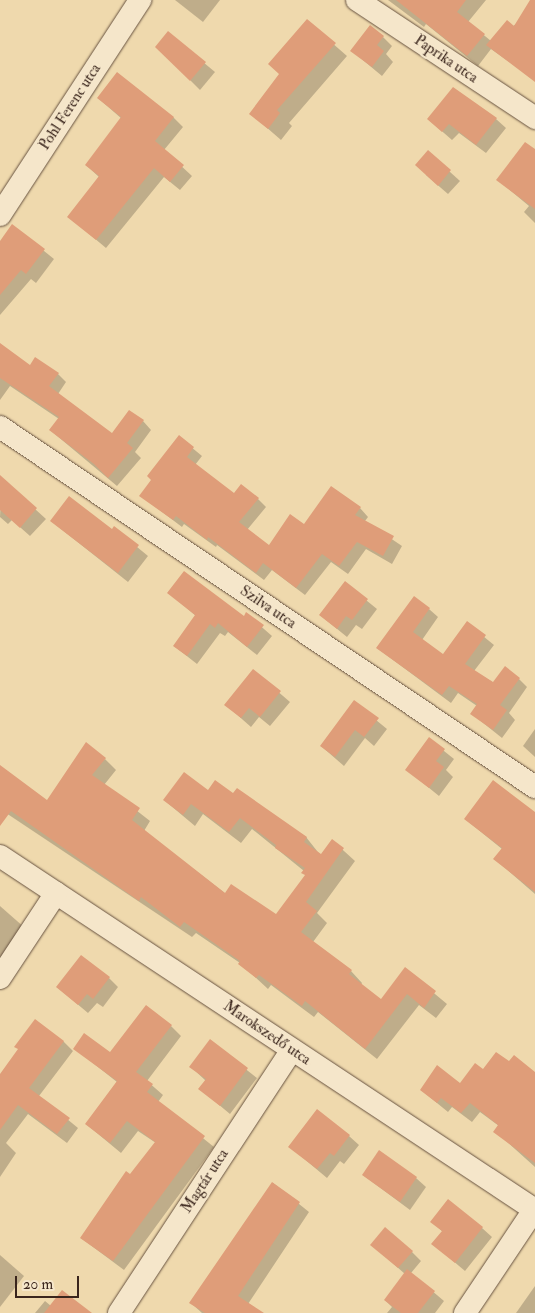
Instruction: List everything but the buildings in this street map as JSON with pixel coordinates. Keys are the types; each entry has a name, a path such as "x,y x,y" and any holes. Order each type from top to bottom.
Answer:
{"street":[{"name":"Pohl Ferenc utca","path":"0,215 140,0"},
{"name":"Paprika utca","path":"357,0 535,118"},
{"name":"Szilva utca","path":"0,427 535,787"},
{"name":"Marokszedő utca","path":"0,856 535,1210"},
{"path":"0,978 56,893"},
{"name":"Magtár utca","path":"119,1313 292,1050"},
{"path":"465,1313 535,1210"}]}
